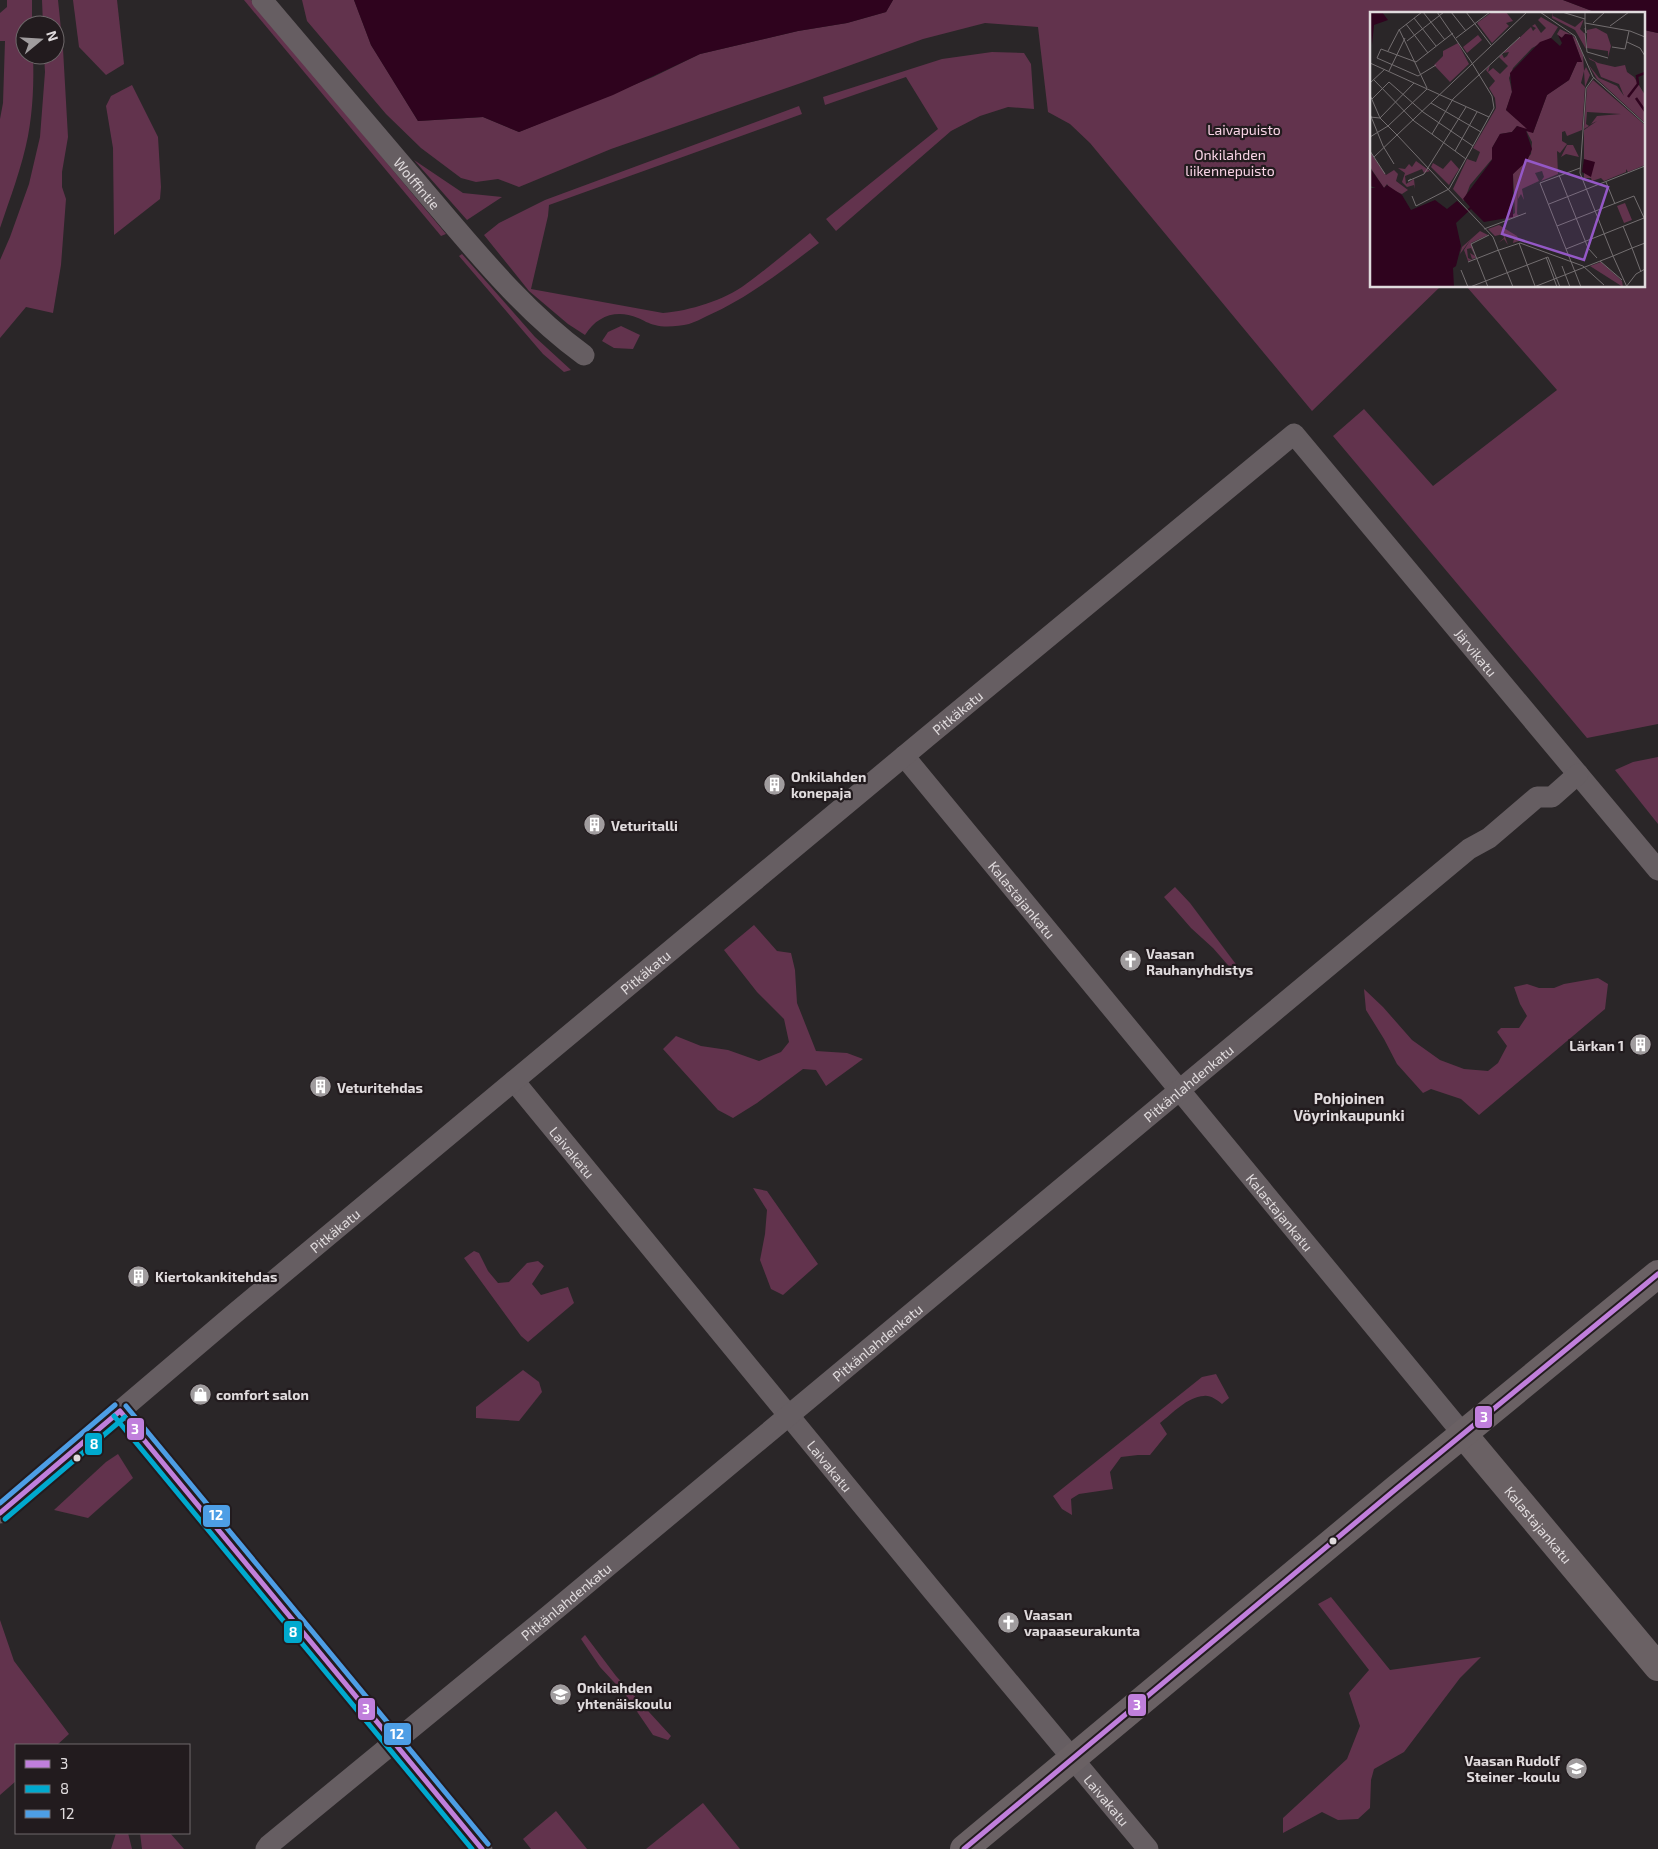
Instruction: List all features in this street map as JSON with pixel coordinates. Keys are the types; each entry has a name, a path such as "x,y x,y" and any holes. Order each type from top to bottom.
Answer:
{"main road":[{"path":"964,1849 1658,1274"},
{"name":"Kalastajankatu","path":"1463,1434 1658,1667"}],"street":[{"name":"Wolffintie","path":"262,0 460,234 535,315 584,356"},
{"name":"Pitkäkatu","path":"0,1514 234,1314 1294,434"},
{"name":"Järvikatu","path":"1294,434 1658,870"},
{"name":"Kalastajankatu","path":"904,756 1463,1434"},
{"name":"Pitkänlahdenkatu","path":"266,1849 1469,849 1489,838 1537,797 1552,797 1578,774"},
{"name":"Laivakatu","path":"514,1082 1148,1849"},
{"path":"120,1411 482,1849"}],"green space":[{"path":"7,0 32,0 32,15 15,15 15,65 33,65 33,85 28,136 16,182 0,228 0,119 3,103 5,41 0,41 0,13 7,7"},
{"path":"42,0 58,0 60,15 43,15"},
{"path":"73,0 117,0 124,64 106,75 79,47"},
{"path":"244,0 251,0 446,234 441,236"},
{"name":"Laivapuisto","path":"302,0 354,0 371,45 418,121 483,117 519,132 653,77 700,54 798,31 847,23 886,12 893,0 1563,0 1595,12 1370,12 1370,288 1439,288 1312,411 1090,143 1070,124 1048,112 1038,27 985,23 923,39 611,149 519,187 498,179 476,182 461,178 421,148 386,114 307,21"},
{"path":"1646,30 1658,33 1658,724 1587,738 1333,436 1364,409 1433,486 1557,390 1468,288 1646,288"},
{"path":"992,52 1024,53 1031,64 1034,109 1008,107 980,116 951,131 836,231 826,219 938,129 906,77 825,105 823,97 942,59"},
{"path":"45,65 64,65 68,137 62,172 62,187 66,199 61,265 53,313 26,307 0,338 0,260 29,184 40,137"},
{"path":"132,85 158,137 160,199 114,235 113,148 106,106 111,96"},
{"path":"799,106 802,114 549,205 531,289 663,313 706,304 728,295 762,272 810,233 819,243 737,301 694,322 681,325 659,326 630,315 615,314 595,323 585,335 568,324 529,291 484,235 499,223 545,200"},
{"path":"414,160 463,193 502,197 467,220"},
{"path":"462,254 535,337 571,370 564,372 543,354 459,256"},
{"path":"621,326 640,335 633,349 614,348 602,341 608,332"},
{"path":"1658,757 1658,824 1615,770 1633,762"},
{"path":"1175,887 1190,903 1244,975 1234,972 1164,897"},
{"path":"754,925 777,951 791,953 795,970 797,1003 816,1051 847,1053 863,1059 826,1086 816,1070 803,1069 733,1118 718,1110 663,1049 676,1036 701,1046 728,1050 759,1061 781,1052 789,1042 784,1019 757,992 724,950"},
{"path":"1598,978 1608,984 1605,1009 1479,1115 1461,1099 1431,1089 1423,1093 1397,1064 1366,1010 1364,989 1412,1040 1440,1060 1464,1069 1488,1071 1498,1063 1507,1046 1497,1032 1501,1028 1519,1028 1527,1016 1514,987 1527,984 1539,988 1554,988 1564,984"},
{"path":"753,1188 767,1191 818,1264 783,1295 771,1289 760,1260 767,1210"},
{"path":"474,1251 479,1253 488,1271 498,1283 509,1282 527,1263 538,1261 544,1266 532,1284 541,1295 568,1287 574,1303 528,1342 521,1336 464,1258"},
{"path":"523,1370 539,1382 542,1392 519,1421 476,1418 476,1407"},
{"path":"1216,1374 1229,1398 1222,1404 1206,1396 1186,1402 1160,1423 1167,1434 1150,1455 1121,1457 1110,1472 1113,1489 1079,1494 1071,1499 1072,1515 1062,1509 1053,1496 1202,1377"},
{"path":"118,1454 133,1478 88,1518 54,1510 106,1462"},
{"path":"1331,1597 1390,1670 1481,1657 1460,1678 1404,1752 1374,1769 1371,1780 1370,1808 1358,1819 1338,1820 1322,1812 1283,1833 1283,1818 1347,1759 1360,1726 1349,1693 1369,1670 1318,1604"},
{"path":"0,1620 14,1661 69,1734 58,1744 15,1744 15,1782 0,1795"},
{"path":"585,1635 616,1676 671,1736 668,1740 653,1735 625,1694 600,1667 581,1639"},
{"path":"703,1803 740,1849 646,1849"},
{"path":"556,1811 587,1849 531,1849 523,1839"},
{"path":"116,1834 128,1834 132,1849 111,1849"},
{"path":"140,1834 171,1834 184,1849 142,1849"}],"shaded area":[{"path":"354,0 893,0 886,12 847,23 798,31 700,54 613,95 519,132 483,117 418,121 371,45"},
{"path":"1563,0 1658,0 1658,33 1646,30 1646,12 1595,12"}],"transit line":[{"name":"3","path":"964,1849 1396,1489 1658,1274"},
{"name":"12","path":"0,1503 115,1405"},
{"name":"12","path":"126,1406 488,1844"},
{"name":"3","path":"0,1513 120,1411 482,1849"},
{"name":"8","path":"114,1416 472,1849"},
{"name":"8","path":"5,1519 125,1417"}],"place":[{"name":"Onkilahden konepaja","path":"775,784"},
{"name":"Veturitalli","path":"595,825"},
{"name":"Vaasan Rauhanyhdistys","path":"1130,961"},
{"name":"Lärkan 1","path":"1640,1045"},
{"name":"Veturitehdas","path":"321,1087"},
{"name":"Kiertokankitehdas","path":"139,1276"},
{"name":"comfort salon","path":"200,1394"},
{"name":"Vaasan vapaaseurakunta","path":"1008,1622"},
{"name":"Onkilahden yhtenäiskoulu","path":"561,1695"},
{"name":"Vaasan Rudolf Steiner -koulu","path":"1576,1768"}],"district":[{"name":"Pohjoinen Vöyrinkaupunki","path":"1349,1106"}],"park label":[{"name":"Onkilahden liikennepuisto","path":"1230,162"}]}
